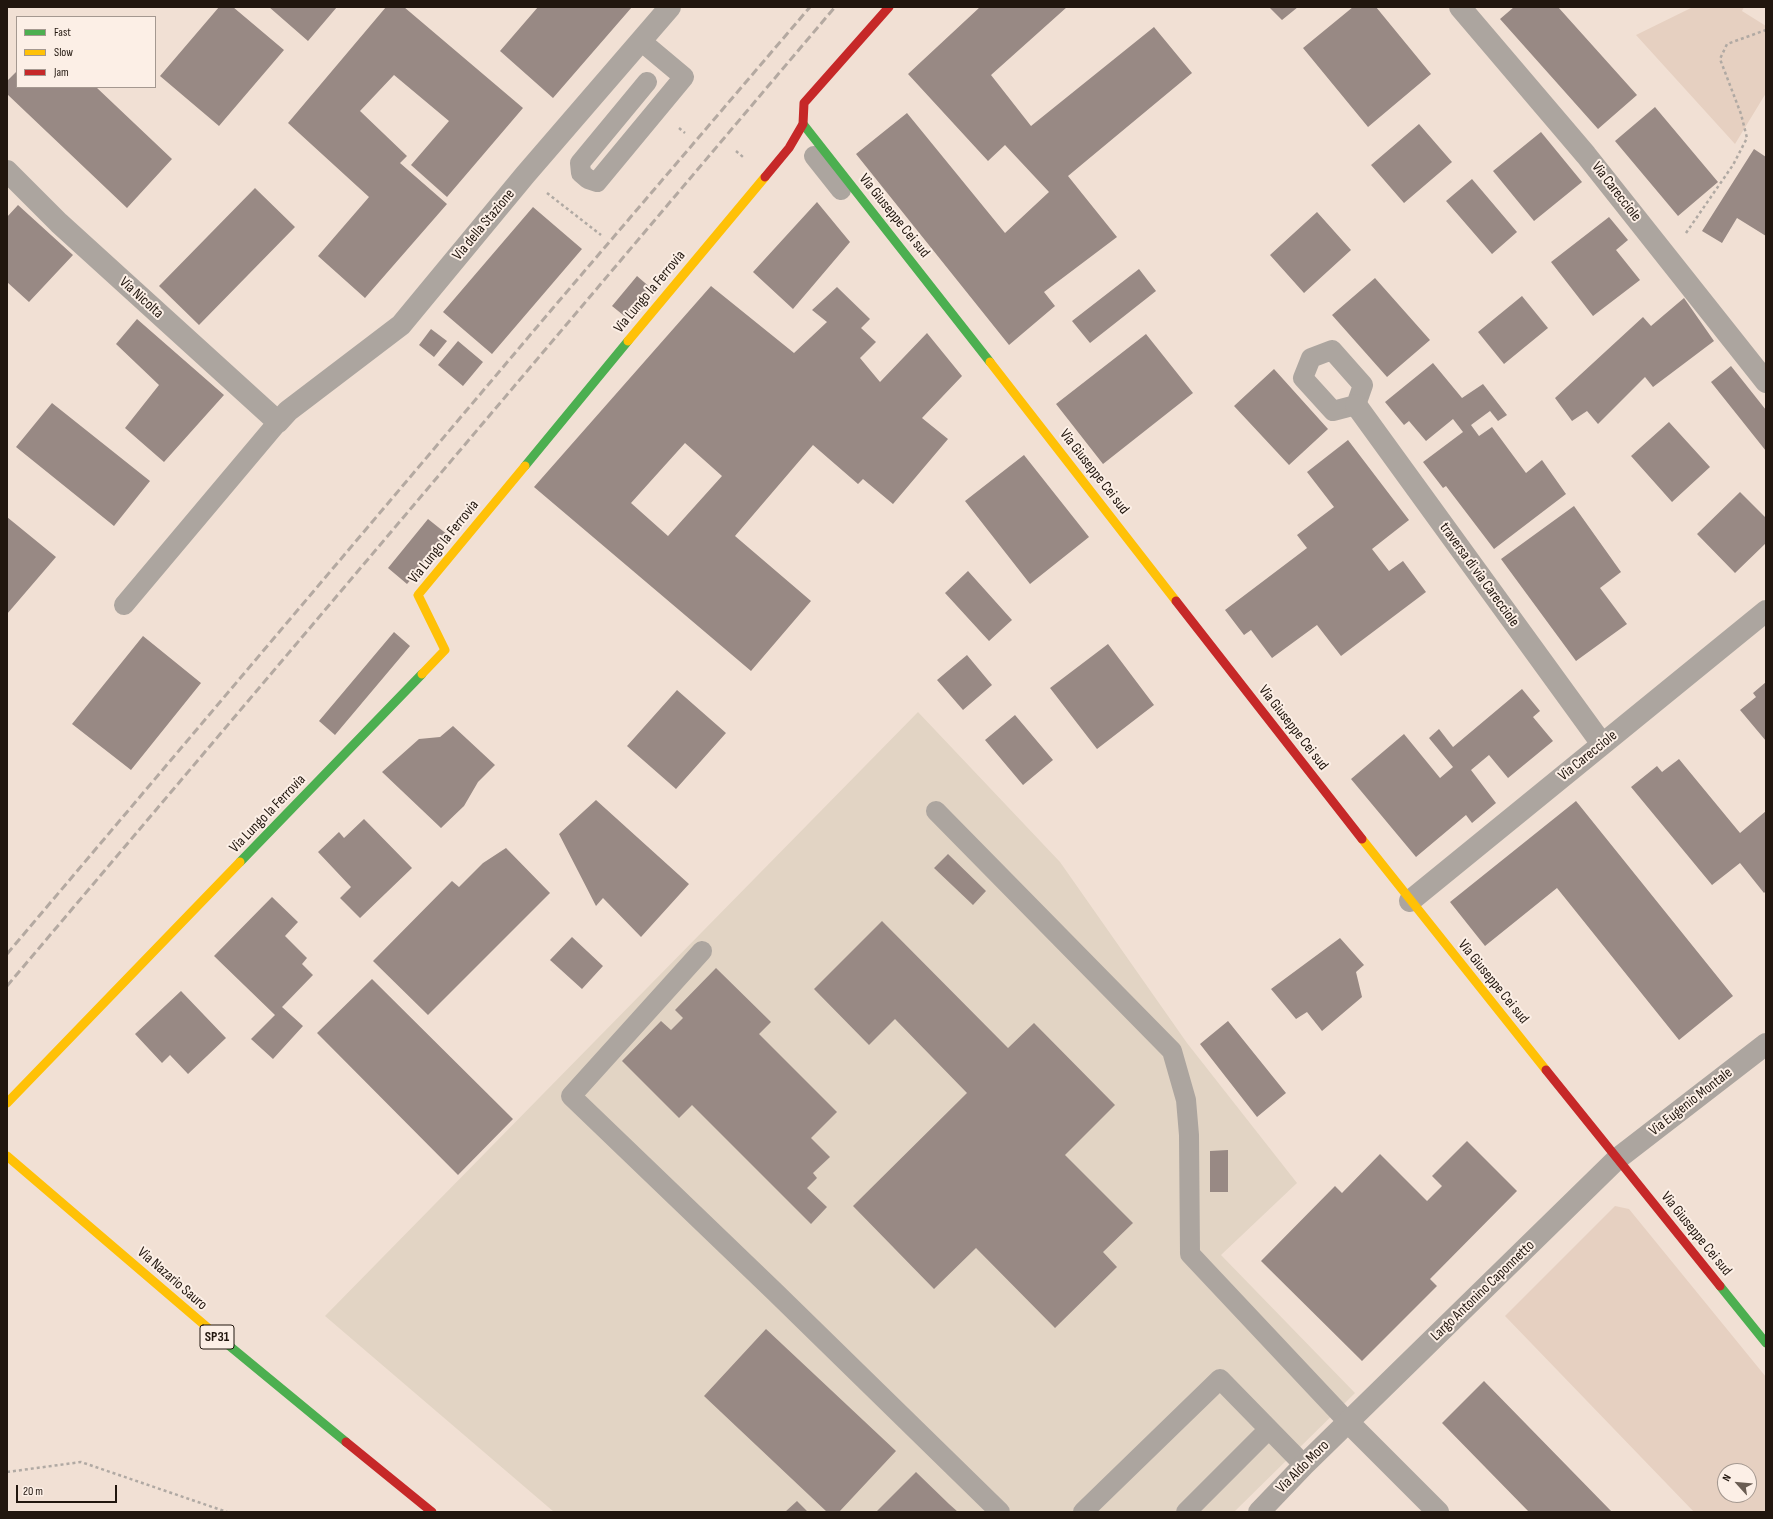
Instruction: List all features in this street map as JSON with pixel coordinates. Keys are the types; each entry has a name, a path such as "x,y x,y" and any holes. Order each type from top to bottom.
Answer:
{"street":[{"name":"Via della Stazione","path":"278,422 288,411 401,325 525,175 670,7"},
{"name":"Via Lungo la Ferrovia","path":"7,1103 445,650 418,595 789,148 803,124 804,103 889,7"},
{"name":"Via Carecciole","path":"1460,7 1586,155 1766,382"},
{"name":"Via Giuseppe Cei sud","path":"803,124 919,270 1410,901 1617,1160 1766,1343"},
{"name":"Via Nicolta","path":"7,171 59,223 278,422"},
{"name":"traversa di via Carecciole","path":"1356,405 1602,744"},
{"name":"Via Carecciole","path":"1410,901 1766,611"},
{"name":"Via Eugenio Montale","path":"1617,1160 1766,1044"},
{"name":"Via Nazario Sauro","path":"7,1156 234,1352 432,1512"},
{"name":"Largo Antonino Caponnetto","path":"1348,1422 1617,1160"},
{"name":"Via Aldo Moro","path":"1259,1512 1348,1422"},
{"path":"1348,1422 1438,1512"}],"lane":[{"path":"641,41 684,77 597,182 588,179 581,173 580,163 647,82"},
{"path":"814,156 905,269 919,270"},
{"path":"124,605 278,422"},
{"path":"936,811 1172,1051 1186,1100 1189,1135 1190,1254 1348,1422"},
{"path":"702,951 570,1096 775,1292 1000,1512"},
{"path":"1083,1512 1220,1379 1304,1465"},
{"path":"1186,1512 1269,1429"}],"path":[{"path":"1668,258 1733,166 1747,138 1741,114 1720,59 1727,44 1766,30"},
{"path":"525,175 601,235"},
{"path":"7,1472 81,1462 227,1512"}],"shaded area":[{"path":"1693,7 1744,7 1742,11 1766,26 1766,93 1735,144 1636,35"},
{"path":"918,712 1060,862 1187,1043 1297,1183 1221,1255 1355,1393 1234,1512 554,1512 325,1316"},
{"path":"1615,1206 1629,1209 1766,1377 1766,1512 1694,1512 1505,1316"}],"building":[{"path":"219,7 233,7 284,50 219,126 160,76"},
{"path":"269,7 337,7 308,41"},
{"path":"386,7 404,7 523,108 447,197 411,165 449,121 394,75 360,111 407,156 400,163 447,204 365,298 318,256 369,197 288,123"},
{"path":"538,7 632,7 553,98 500,51"},
{"path":"980,7 1067,7 991,75 1031,126 1154,27 1192,73 1068,176 1117,237 1044,292 1055,306 1009,345 856,154 907,113 1005,233 1049,192 1005,145 988,161 908,74"},
{"path":"1269,7 1298,7 1282,20"},
{"path":"1353,7 1376,7 1431,74 1368,127 1303,48"},
{"path":"1514,7 1558,7 1637,95 1598,129 1500,19"},
{"path":"16,72 16,88 97,88 172,159 127,208 7,94 7,81"},
{"path":"1655,107 1718,182 1678,216 1615,141"},
{"path":"1419,124 1452,162 1404,203 1371,165"},
{"path":"1541,132 1582,182 1534,221 1493,171"},
{"path":"1754,149 1766,157 1766,236 1737,218 1722,243 1702,231"},
{"path":"1472,179 1517,232 1492,254 1446,201"},
{"path":"255,188 295,227 199,325 159,286"},
{"path":"817,202 850,242 793,309 753,272"},
{"path":"18,205 73,255 29,302 7,282 7,217"},
{"path":"533,207 582,249 492,354 443,312"},
{"path":"1317,212 1351,250 1304,293 1270,255"},
{"path":"1609,217 1628,240 1616,250 1640,280 1593,316 1551,262"},
{"path":"1139,269 1156,291 1090,343 1072,321"},
{"path":"637,276 652,289 628,319 612,306"},
{"path":"1375,278 1430,340 1387,377 1332,315"},
{"path":"711,286 794,353 827,322 812,310 837,287 870,319 861,328 876,342 860,358 880,382 927,333 962,376 922,418 948,439 893,504 863,479 858,484 813,445 735,536 811,601 751,671 534,487","holes":["685,443 722,476 668,536 631,503"]},
{"path":"1522,296 1548,328 1504,364 1478,332"},
{"path":"1684,298 1714,341 1653,387 1645,377 1598,424 1587,411 1572,421 1555,398 1643,317 1651,326"},
{"path":"137,319 224,395 164,462 125,428 159,385 116,344"},
{"path":"431,329 447,341 434,357 419,345"},
{"path":"1146,334 1193,393 1103,464 1056,404"},
{"path":"458,341 483,362 463,386 438,365"},
{"path":"1433,363 1462,398 1483,384 1507,415 1498,421 1490,411 1471,425 1479,436 1492,427 1526,473 1542,460 1566,494 1494,549 1446,486 1443,488 1423,462 1463,432 1453,419 1426,441 1409,421 1404,425 1385,402"},
{"path":"1731,366 1766,410 1766,451 1711,382"},
{"path":"1274,369 1328,429 1289,465 1234,406"},
{"path":"52,403 150,481 114,526 16,447"},
{"path":"1669,422 1710,467 1672,502 1631,456"},
{"path":"1348,440 1409,520 1372,549 1389,571 1403,561 1426,592 1341,656 1317,625 1272,658 1251,630 1244,635 1225,610 1307,548 1297,535 1334,507 1307,472"},
{"path":"1024,455 1089,537 1030,584 965,501"},
{"path":"1740,492 1766,518 1766,543 1735,573 1697,534"},
{"path":"1574,506 1621,572 1600,588 1627,624 1576,661 1501,559"},
{"path":"7,517 56,557 7,614"},
{"path":"428,519 448,535 407,584 388,568"},
{"path":"968,571 1012,620 989,641 945,593"},
{"path":"394,632 410,646 335,735 319,721"},
{"path":"143,636 201,683 131,770 72,724"},
{"path":"1108,644 1154,705 1097,749 1050,688"},
{"path":"967,655 992,685 963,710 937,680"},
{"path":"1766,682 1766,741 1740,710 1756,697 1753,693"},
{"path":"1522,689 1540,711 1533,717 1553,741 1508,778 1489,755 1471,770 1496,803 1472,823 1466,815 1416,857 1351,779 1404,734 1440,778 1453,767 1429,738 1439,729 1453,747"},
{"path":"677,690 726,733 676,789 627,746"},
{"path":"1015,715 1053,760 1023,785 985,740"},
{"path":"453,726 495,765 478,782 464,806 441,828 382,772 419,739 440,737"},
{"path":"1679,759 1740,833 1766,811 1766,891 1764,893 1740,863 1712,885 1631,787 1657,766 1662,772"},
{"path":"596,800 689,884 641,937 603,898 596,906 559,834"},
{"path":"1576,801 1733,996 1679,1040 1557,888 1485,946 1450,902"},
{"path":"364,819 412,868 360,918 340,898 351,887 318,852 339,832 344,838"},
{"path":"506,848 550,893 428,1015 373,961 452,881 459,887 483,863"},
{"path":"948,854 986,891 973,905 934,868"},
{"path":"272,897 298,922 285,936 307,958 302,964 313,975 282,1007 303,1026 273,1059 251,1039 275,1015 214,956"},
{"path":"882,921 1008,1048 1034,1023 1115,1105 1065,1155 1133,1223 1103,1252 1117,1267 1055,1328 976,1248 934,1289 853,1206 967,1093 895,1019 869,1045 814,989"},
{"path":"572,937 603,966 582,989 550,960"},
{"path":"1340,938 1364,965 1356,972 1362,997 1322,1031 1307,1012 1296,1019 1271,989"},
{"path":"716,968 771,1022 759,1034 837,1112 811,1138 830,1157 813,1173 817,1178 807,1188 827,1207 811,1224 692,1105 679,1118 622,1061 661,1021 671,1030 683,1018 675,1010"},
{"path":"372,979 513,1119 458,1175 317,1033"},
{"path":"181,991 226,1038 188,1074 170,1055 162,1063 135,1034"},
{"path":"1228,1021 1286,1093 1257,1117 1200,1044"},
{"path":"1467,1141 1517,1191 1430,1279 1437,1286 1362,1361 1261,1261 1335,1186 1342,1193 1380,1154 1427,1201 1442,1186 1432,1176"},
{"path":"1228,1150 1228,1192 1210,1192 1210,1151"},
{"path":"766,1329 896,1451 839,1512 827,1512 704,1396"},
{"path":"1484,1381 1612,1512 1529,1512 1442,1423"},
{"path":"916,1472 949,1504 958,1512 876,1512"},
{"path":"797,1501 808,1512 785,1512"}],"railway":[{"path":"7,954 553,308 810,7"},
{"path":"7,986 835,7"}],"traffic: fast":[{"path":"803,124 990,362"},
{"path":"525,466 628,341"},
{"path":"240,862 422,674"},
{"path":"1720,1286 1766,1343"},
{"path":"215,1334 346,1442"}],"traffic: slow":[{"path":"628,341 765,177"},
{"path":"990,362 1176,601"},
{"path":"422,674 445,650 418,595 525,466"},
{"path":"1362,839 1546,1070"},
{"path":"7,1103 240,862"},
{"path":"7,1156 215,1334"}],"traffic: jam":[{"path":"765,177 789,148 803,124 804,103 889,7"},
{"path":"1176,601 1362,839"},
{"path":"1546,1070 1720,1286"},
{"path":"346,1442 432,1512"}]}
